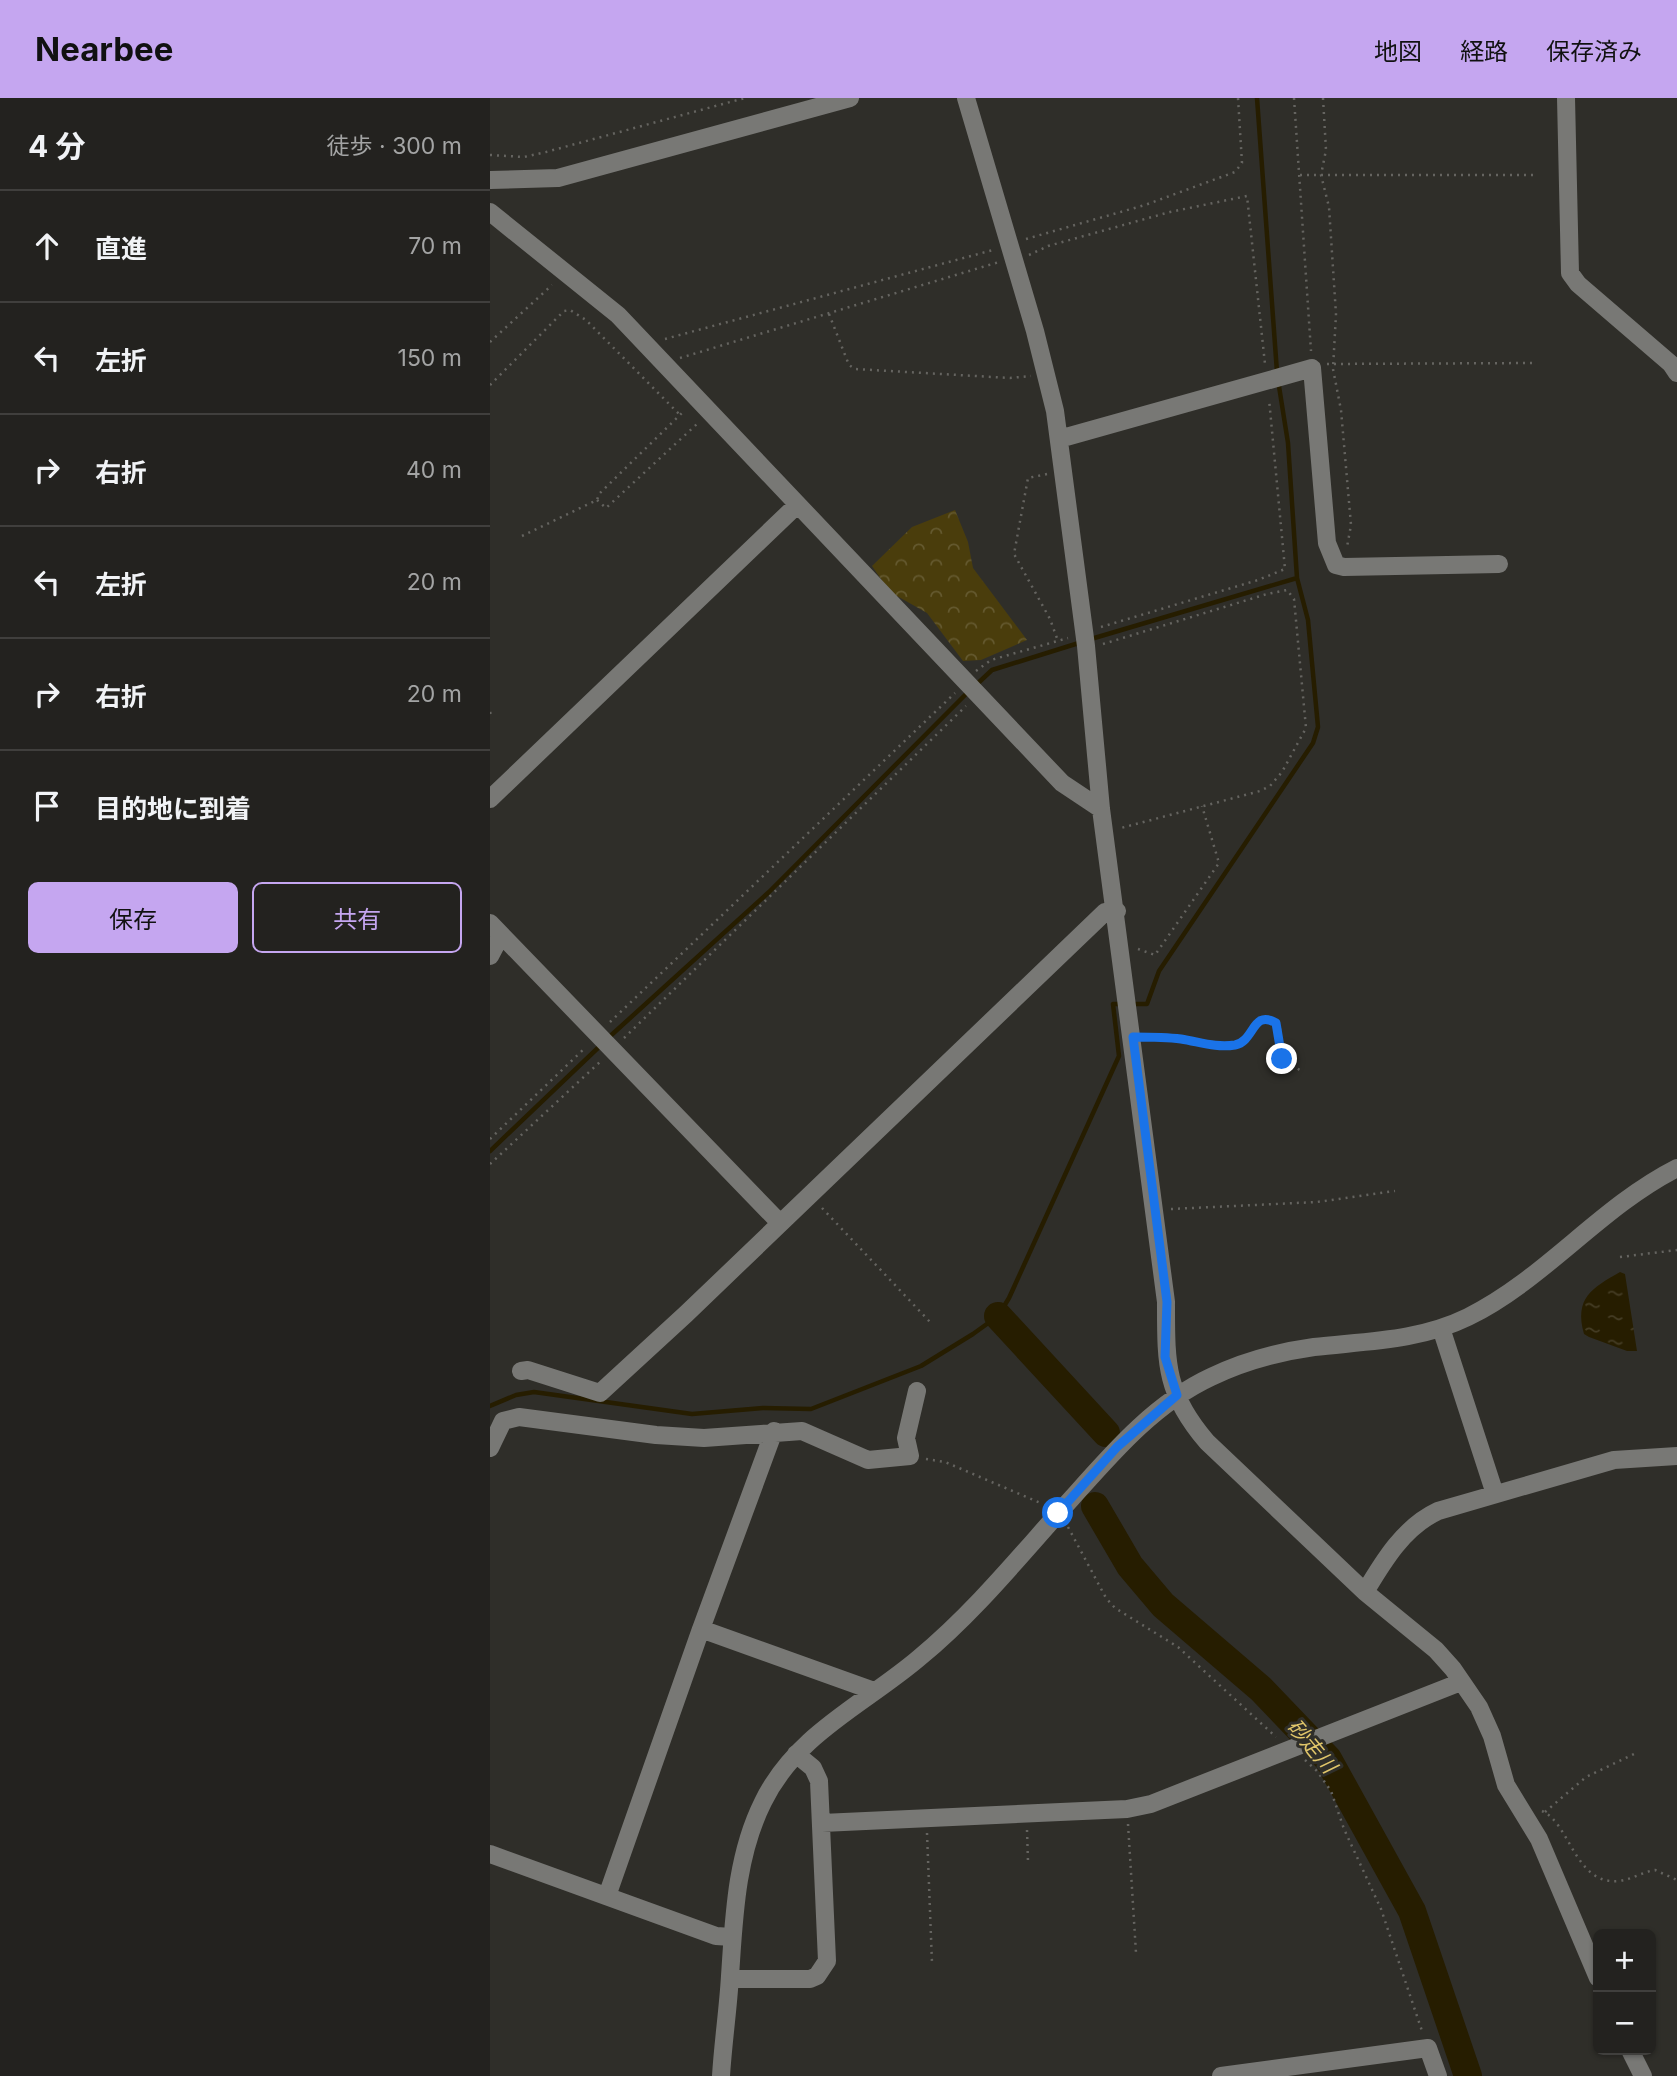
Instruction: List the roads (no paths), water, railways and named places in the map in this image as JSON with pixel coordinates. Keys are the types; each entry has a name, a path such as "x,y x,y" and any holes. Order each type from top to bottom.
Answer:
{"street":[{"path":"490,180 558,178 850,98"},
{"path":"966,98 1046,373 1059,439 1085,640 1101,809 1117,911 1167,1302 1165,1357 1177,1395 1184,1415 1208,1442 1365,1591 1436,1650 1461,1682 1479,1707 1492,1735 1506,1785 1539,1839 1593,1966"},
{"path":"1566,98 1570,273 1578,284 1671,364 1677,373"},
{"path":"490,212 618,315 1062,783 1101,809"},
{"path":"1059,439 1312,366 1327,543 1336,565 1499,564"},
{"path":"490,799 797,505"},
{"path":"521,1371 528,1370 599,1399 1105,912 1117,911"},
{"path":"496,929 780,1223"},
{"path":"490,956 496,929"},
{"path":"721,2076 732,1937 748,1838 765,1796 796,1755 825,1727 920,1658 989,1590 1117,1447 1177,1395 1245,1362 1277,1353 1385,1341 1441,1328 1468,1317 1511,1292 1626,1199 1677,1168"},
{"path":"1441,1328 1495,1494"},
{"path":"490,1448 502,1421 519,1417 704,1437 802,1431 868,1460 909,1456 906,1438 917,1391"},
{"path":"607,1896 774,1432"},
{"path":"1365,1591 1419,1520 1438,1511 1614,1460 1677,1456"},
{"path":"701,1629 874,1691"},
{"path":"822,1824 1127,1809 1151,1804 1461,1682"},
{"path":"730,1979 810,1979 823,1969 829,1952 819,1777 796,1755"},
{"path":"490,1854 716,1936 732,1937"},
{"path":"1221,2076 1428,2048 1438,2076"},
{"path":"1632,2055 1643,2076"}],"water":[{"path":"1620,1272 1625,1274 1637,1351 1627,1351 1584,1334 1581,1311 1588,1296 1601,1283"}],"waterway":[{"path":"1257,98 1277,372"},
{"path":"1132,1004 1147,1004 1159,971 1313,743 1318,727 1308,620 1297,578 1288,443 1278,380"},
{"path":"1091,639 1297,578"},
{"path":"976,685 992,670 1082,642"},
{"path":"607,1039 769,892 969,691"},
{"path":"490,1406 516,1395 534,1392 692,1414 763,1408 811,1409 921,1366 973,1334 998,1316 1009,1298 1119,1056 1113,1004 1124,1004"},
{"path":"490,1151 601,1045"},
{"name":"砂走川","path":"998,1316 1106,1433"},
{"name":"砂走川","path":"1095,1506 1130,1566 1163,1605 1261,1689 1328,1759 1412,1911 1468,2076"}]}
